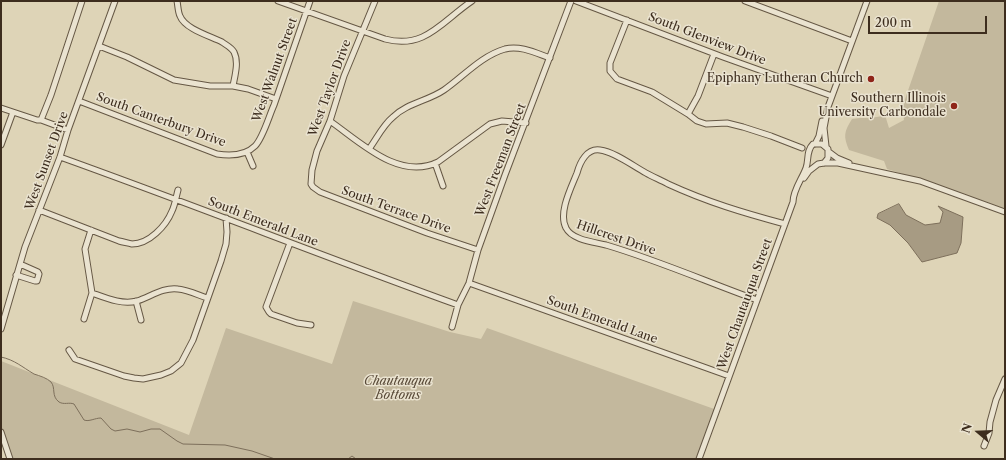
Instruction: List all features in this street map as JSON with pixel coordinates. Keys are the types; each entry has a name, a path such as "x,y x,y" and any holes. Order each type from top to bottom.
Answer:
{"street":[{"path":"41,120 51,95 82,1"},
{"name":"West Sunset Drive","path":"1,329 16,275 60,157 68,130 115,1"},
{"path":"177,1 180,17 183,22 230,47 234,52 236,57 236,72 233,86"},
{"path":"278,1 394,41 413,41 426,35 448,21 472,1"},
{"name":"West Walnut Street","path":"247,152 257,144 276,99 310,1"},
{"name":"West Taylor Drive","path":"311,184 312,170 317,152 330,121 344,76 375,1"},
{"name":"West Freeman Street","path":"452,327 458,305 468,282 478,250 571,1"},
{"name":"South Glenview Drive","path":"576,1 714,54 832,96"},
{"path":"745,1 852,41"},
{"name":"West Chautauqua Street","path":"827,149 824,128 828,108 867,1"},
{"path":"627,20 610,63 610,71 618,79 652,92 697,121 706,124 727,123 743,127 802,148"},
{"path":"99,46 128,57 174,80 210,86 233,86 248,89 276,99"},
{"path":"370,149 387,122 401,110 414,103 429,99 444,90 479,62 494,54 506,49 518,48 550,58"},
{"path":"688,114 698,96 714,54"},
{"name":"South Canterbury Drive","path":"79,101 217,154 235,155 247,152"},
{"path":"1,108 68,130"},
{"name":"West Chautauqua Street","path":"699,459 806,168 809,149 815,144 819,136 824,116 828,108"},
{"path":"1,145 13,112"},
{"path":"330,121 387,161 399,165 418,166 436,163 490,124 502,121 526,124"},
{"path":"815,144 822,144 837,158 862,168"},
{"path":"824,162 828,158 827,149"},
{"name":"Hillcrest Drive","path":"757,300 622,250 578,238 569,233 563,215 579,165 589,152 602,150 612,154 646,174 689,193 740,212 785,224"},
{"path":"247,152 253,166"},
{"name":"South Emerald Lane","path":"60,157 175,198 290,243 458,305"},
{"path":"808,157 812,162 818,164"},
{"path":"824,162 838,163 920,181 1005,212"},
{"name":"West Chautauqua Street","path":"793,202 807,174 818,164 824,162"},
{"path":"436,163 443,186"},
{"name":"South Terrace Drive","path":"311,184 320,192 427,234 478,250"},
{"path":"39,210 119,241 132,244 142,242 153,236 163,226 172,212 178,190"},
{"path":"69,350 75,359 124,376 142,379 171,371 181,363 187,353 221,261 226,244 226,218"},
{"path":"84,319 92,293 85,248 91,230"},
{"path":"290,243 266,307 271,314 311,325"},
{"path":"16,275 34,281 37,281 39,278 38,272 20,264"},
{"name":"South Emerald Lane","path":"468,282 729,376"},
{"path":"92,293 118,302 136,301 159,292 172,289 178,289 207,298"},
{"path":"136,301 141,320"},
{"path":"984,446 989,433 990,422 996,400 1005,379"},
{"path":"1,432 10,459"}],"green space":[{"name":"Southern Illinois University Carbondale","path":"939,1 1005,1 1005,209 941,186 887,169 884,161 849,150 847,145 845,134 852,119 885,115 889,128 904,120 902,108"},
{"name":"Chautauqua Bottoms","path":"353,301 450,332 481,339 487,328 717,410 699,459 10,459 1,432 1,361 189,435 226,328 332,364"}],"shaded area":[{"path":"899,204 906,215 925,225 940,223 943,212 938,206 963,217 961,243 957,253 922,262 908,243 890,225 877,218 878,214"}],"waterway":[{"path":"1,357 6,358 51,382 54,395 57,400 61,403 74,404 84,420 88,421 101,418 111,429 115,431 127,429 140,432 151,429 160,429 183,444 225,445 252,451 275,459"},
{"path":"348,459 352,456 356,459"}],"place":[{"name":"Epiphany Lutheran Church","path":"871,79"},
{"name":"Southern Illinois University Carbondale","path":"954,106"}]}
